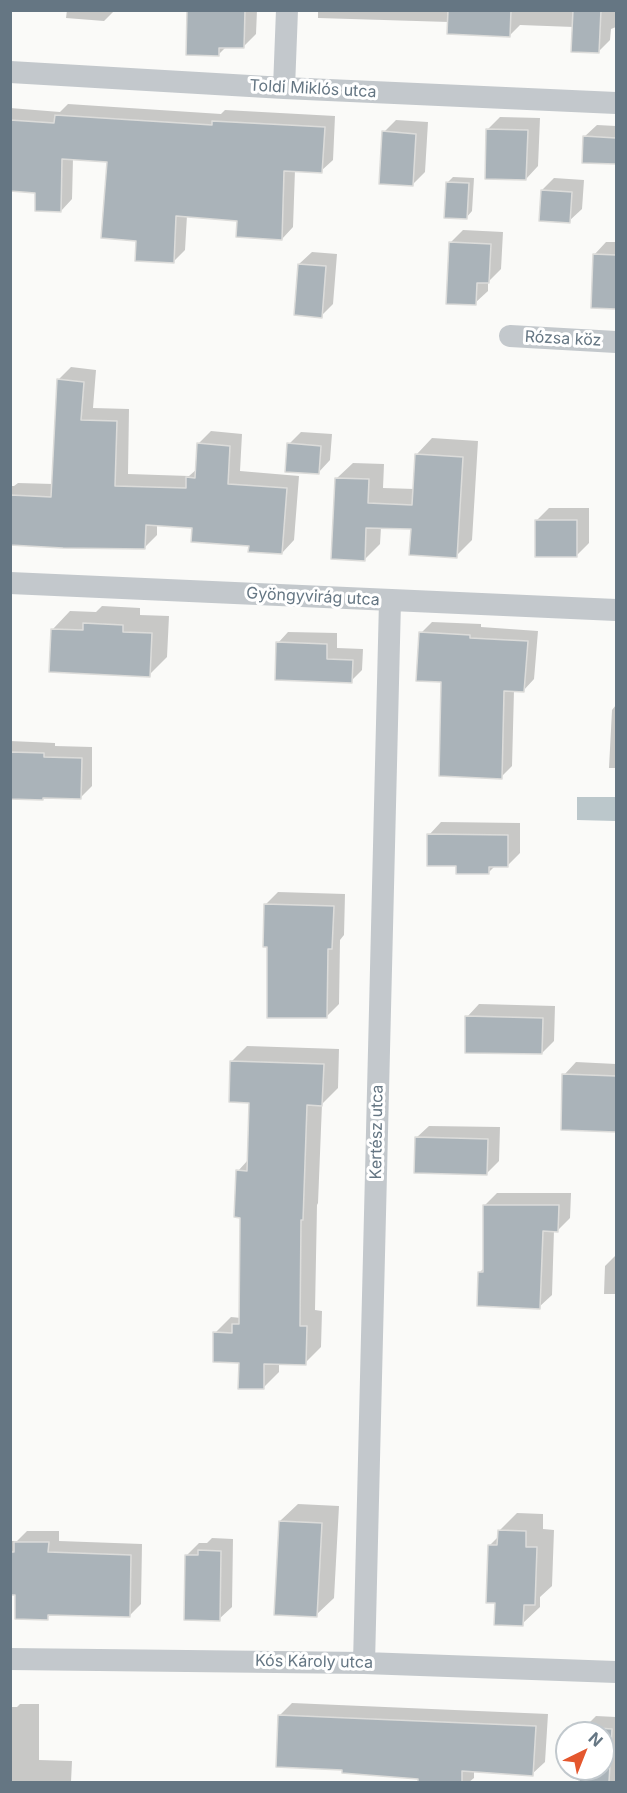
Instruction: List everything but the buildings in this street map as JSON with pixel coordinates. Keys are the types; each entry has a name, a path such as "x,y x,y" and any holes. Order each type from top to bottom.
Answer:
{"street":[{"path":"284,88 287,10"},
{"name":"Toldi Miklós utca","path":"10,72 284,88 616,103"},
{"name":"Rózsa köz","path":"510,336 616,342"},
{"name":"Gyöngyvirág utca","path":"10,583 616,610"},
{"name":"Kertész utca","path":"364,1662 390,601"},
{"name":"Kós Károly utca","path":"10,1659 364,1662 616,1672"}],"shaded area":[{"path":"577,797 616,797 616,821 577,820"}]}
